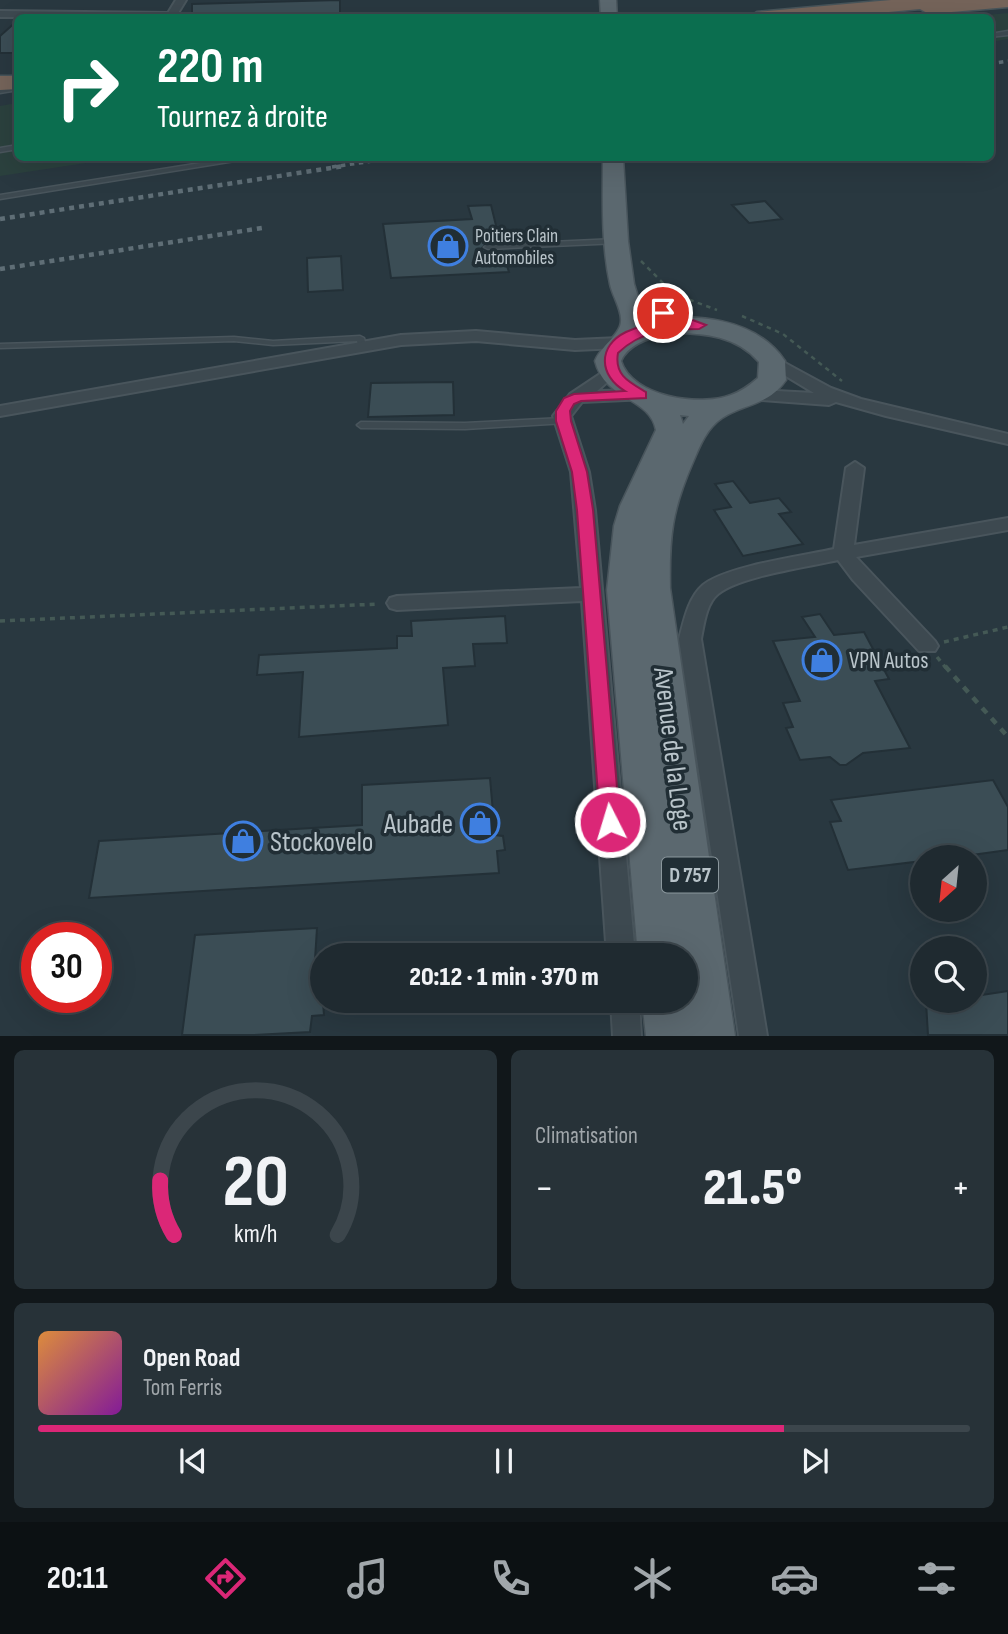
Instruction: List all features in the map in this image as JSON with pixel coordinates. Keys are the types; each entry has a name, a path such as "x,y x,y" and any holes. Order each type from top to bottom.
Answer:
{"highway":[{"path":"801,14 953,0"},
{"path":"867,14 1008,1"}],"main road":[{"path":"613,161 625,252 634,283 650,304 671,316 710,318 759,346 772,361 772,380 755,395 723,405 698,407 645,397 622,384 617,353 634,321 622,284 625,252"},
{"path":"617,353 648,329 710,318"},
{"name":"D 757","path":"623,591 630,526 636,506 670,430 668,418 645,397"},
{"name":"D 757","path":"623,591 655,527 666,486 696,425 723,405"},
{"name":"Avenue de la Loge","path":"623,591 659,943"},
{"name":"Avenue de la Loge","path":"623,591 712,1035"},
{"path":"666,1013 668,1035"}],"street":[{"path":"0,411 362,345 462,336 537,341 617,353 603,381 565,406 563,421 623,591 621,943"},
{"path":"772,361 810,386 875,407 1008,439"},
{"path":"755,395 787,395 875,407"},
{"path":"579,397 645,397"},
{"path":"855,468 844,553 860,576 927,646"},
{"path":"753,1035 690,639 697,610 710,590 736,577 844,553 1008,524"},
{"path":"397,603 623,591"},
{"path":"626,1013 628,1035"}],"lane":[{"path":"0,197 222,161"},
{"path":"488,247 625,252"},
{"path":"0,346 234,339 273,343 360,338 362,345"},
{"path":"360,425 465,426 563,421"}],"path":[{"path":"625,252 665,290 710,318"},
{"path":"734,314 758,320 784,332 845,383"},
{"path":"0,621 397,603"},
{"path":"1008,627 927,646 1008,737"}],"green space":[{"path":"1008,13 1008,39 994,41 994,14"},
{"path":"14,104 14,161 99,161 0,176 0,106"}],"building":[{"path":"340,0 340,14 192,14 192,4"},
{"path":"14,24 14,53 0,53 0,36"},
{"path":"765,201 782,219 749,223 732,205"},
{"path":"491,205 500,242 487,243 482,248 488,252 502,251 509,272 391,278 383,224 472,219 468,206"},
{"path":"341,256 343,290 308,292 307,258"},
{"path":"453,382 454,415 368,417 371,383"},
{"path":"733,481 750,503 779,498 791,512 779,514 803,544 743,556 714,510 731,507 715,484"},
{"path":"820,614 834,635 864,632 889,679 875,681 910,748 863,753 846,765 840,765 830,757 800,760 786,728 793,727 783,703 800,701 773,641 815,637 802,617"},
{"path":"505,616 507,643 473,644 475,666 443,668 448,725 299,737 303,672 257,675 259,655 397,648 397,636 412,636 411,621"},
{"path":"490,778 495,835 503,836 505,850 497,851 499,873 89,898 99,841 362,825 362,785"},
{"path":"993,780 1008,807 1008,850 987,853 987,845 910,845 910,862 848,870 830,822 841,821 831,800"},
{"path":"317,928 316,943 310,943 310,1013 324,1015 312,1016 310,1032 182,1035 195,935"},
{"path":"1008,991 1008,1035 928,1035 927,1013 987,1013 987,994"}],"railway":[{"path":"994,63 1008,61"},
{"path":"332,167 373,161"},
{"path":"0,219 344,166"},
{"path":"0,269 262,228"}],"place":[{"name":"Poitiers Clain Automobiles","path":"448,246"},
{"name":"VPN Autos","path":"822,660"},
{"name":"Aubade","path":"480,823"},
{"name":"Stockovelo","path":"243,841"}],"route":[{"path":"610,822 585,510 580,472 562,416 569,401 579,397 641,395 622,384 612,371 609,363 611,352 628,336 648,329 699,325 663,313"}]}
